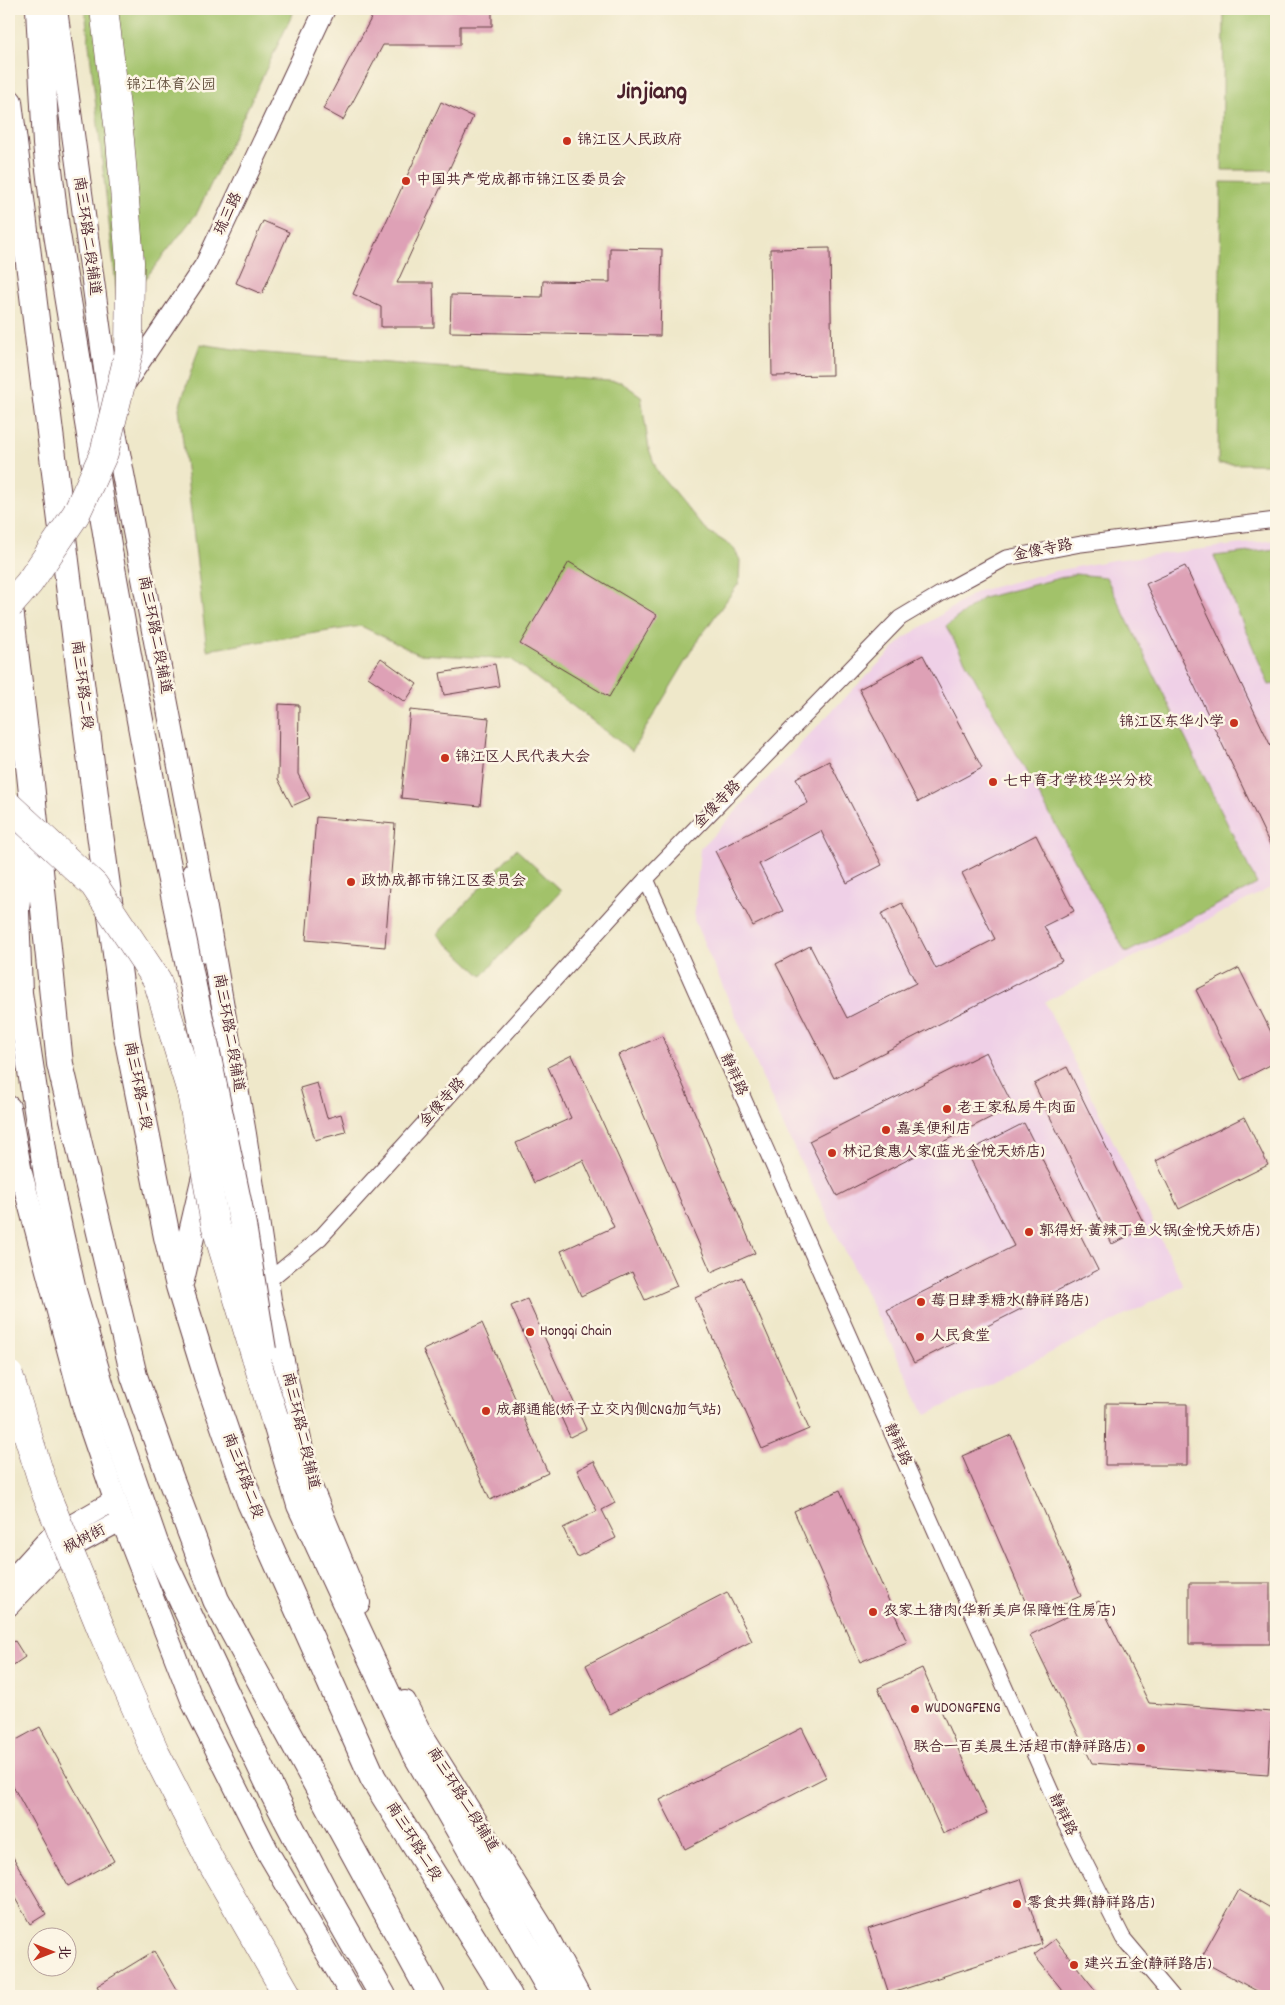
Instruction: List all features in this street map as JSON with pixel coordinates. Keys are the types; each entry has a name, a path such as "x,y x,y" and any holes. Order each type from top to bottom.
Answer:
{"highway":[{"path":"39,9 46,144 56,228 110,557 158,818 243,1225 274,1417"},
{"path":"9,606 29,583 76,514 104,454 129,352 130,262 120,140 104,9"},
{"name":"南三环路二段","path":"9,102 127,1036 167,1237 179,1286 208,1380 250,1502 372,1778 509,1996"},
{"path":"9,600 30,774 60,1064 134,1376 216,1600 432,1996"},
{"path":"30,774 16,910 19,993 47,1175 73,1291 98,1378 154,1544 274,1795 330,1902 383,1996"},
{"path":"9,806 94,885 157,980 191,1092 215,1224 300,1505 414,1751 554,1996"},
{"path":"179,1286 216,1127"},
{"path":"9,1374 46,1494 102,1631 148,1736 211,1862 288,1996"},
{"path":"330,1902 370,1996"}],"main road":[{"name":"南三环路二段辅道","path":"56,9 110,406 189,819 246,1134 268,1281 309,1482 359,1605 418,1728 542,1927 579,1996"},
{"path":"9,1107 15,1179 84,1409 118,1510 194,1705 270,1856 352,1996"}],"street":[{"name":"琉三路","path":"110,406 205,265 326,9"},
{"name":"金像寺路","path":"268,1281 320,1238 646,879 900,618 1006,558 1081,544 1276,520"},
{"path":"189,819 196,970 216,1127 241,1273 309,1482"},
{"name":"静祥路","path":"646,879 1066,1823 1123,1938 1172,1996"},
{"name":"枫树街","path":"9,1582 49,1538 118,1510"},
{"name":"枫树街","path":"9,1606 58,1555 118,1510"}],"shaded area":[{"name":"七中育才学校华兴分校","path":"1276,540 1276,885 1045,1002 1184,1286 926,1415 786,1132 694,920 700,849 904,638 978,591 1055,571 1113,560"}],"green space":[{"name":"锦江体育公园","path":"85,9 295,9 197,213 119,312"},
{"path":"1224,9 1276,9 1276,170 1222,170"},
{"path":"1221,182 1276,183 1276,464 1218,464"},
{"path":"200,344 254,352 621,382 641,396 649,449 657,471 706,530 733,547 740,560 739,583 701,636 632,751 511,659 418,654 361,626 207,650 179,408"},
{"path":"1276,549 1276,684 1269,685 1214,556"},
{"path":"1075,574 1106,577 1257,884 1126,953 946,626 983,598"},
{"path":"516,849 561,891 482,976 437,934"}],"building":[{"path":"376,9 492,9 492,26 460,26 460,45 383,45 343,120 323,109"},
{"path":"441,102 473,117 397,283 433,283 434,327 381,327 381,307 353,294"},
{"path":"263,221 289,232 262,294 236,283"},
{"path":"610,248 662,249 660,336 450,332 451,295 542,297 543,281 610,282"},
{"path":"830,248 832,375 772,376 770,249"},
{"path":"569,562 657,615 609,697 520,644"},
{"path":"1185,566 1276,757 1276,852 1274,853 1146,584"},
{"path":"923,655 982,768 918,802 859,689"},
{"path":"381,658 417,684 405,702 368,677"},
{"path":"495,664 499,686 444,695 440,673"},
{"path":"279,704 299,705 298,774 310,798 292,806 278,779"},
{"name":"锦江区人民代表大会","path":"410,710 489,718 480,806 401,798"},
{"path":"829,761 882,865 847,883 821,831 759,864 783,911 753,926 715,851 808,803 796,778"},
{"name":"政协成都市锦江区委员会","path":"316,817 395,824 385,947 306,940"},
{"path":"1036,835 1074,911 1044,926 1062,961 834,1078 776,964 810,946 847,1018 916,983 881,914 902,903 936,969 995,939 962,873"},
{"path":"1239,968 1276,1042 1276,1062 1241,1080 1196,990"},
{"path":"662,1036 755,1253 711,1272 618,1055"},
{"path":"986,1052 1013,1106 837,1196 809,1141"},
{"path":"572,1055 677,1286 645,1300 632,1272 581,1296 561,1251 614,1227 583,1160 534,1183 516,1143 571,1118 548,1067"},
{"path":"1067,1067 1146,1228 1112,1244 1034,1084"},
{"path":"317,1083 327,1118 341,1114 346,1132 315,1140 300,1088"},
{"path":"1244,1117 1268,1165 1179,1209 1156,1161"},
{"path":"1024,1123 1098,1270 914,1363 887,1310 1014,1246 967,1152"},
{"path":"742,1277 809,1429 762,1449 695,1298"},
{"path":"527,1299 586,1429 570,1437 511,1306"},
{"name":"成都通能(娇子立交内侧CNG加气站)","path":"482,1323 548,1473 490,1500 423,1350"},
{"path":"1106,1403 1187,1404 1187,1465 1105,1465"},
{"path":"1011,1435 1081,1596 1032,1617 962,1456"},
{"path":"594,1461 615,1503 602,1510 616,1538 577,1557 563,1528 597,1511 577,1470"},
{"path":"840,1490 907,1642 860,1662 794,1511"},
{"path":"1189,1583 1270,1583 1270,1644 1189,1644"},
{"path":"727,1592 752,1641 610,1714 586,1665"},
{"path":"1099,1601 1149,1703 1272,1712 1268,1775 1092,1763 1030,1635"},
{"path":"15,1641 25,1657 12,1666 9,1661 9,1645"},
{"path":"922,1668 987,1814 943,1834 878,1688"},
{"path":"40,1727 114,1861 68,1886 9,1779 9,1744"},
{"path":"802,1728 826,1777 685,1849 660,1800"},
{"path":"9,1850 46,1914 30,1924 9,1888"},
{"path":"1021,1879 1042,1944 889,1994 868,1929"},
{"path":"1239,1890 1276,1911 1276,1996 1266,1996 1200,1960"},
{"path":"1055,1939 1100,1996 1067,1996 1034,1955"},
{"path":"154,1951 180,1996 103,1996 97,1986"}],"place":[{"name":"锦江区人民政府","path":"567,141"},
{"name":"中国共产党成都市锦江区委员会","path":"406,181"},
{"name":"锦江区东华小学","path":"1234,723"},
{"name":"锦江区人民代表大会","path":"445,758"},
{"name":"七中育才学校华兴分校","path":"993,782"},
{"name":"政协成都市锦江区委员会","path":"351,882"},
{"name":"老王家私房牛肉面","path":"947,1109"},
{"name":"嘉美便利店","path":"886,1130"},
{"name":"林记食惠人家(蓝光金悦天娇店)","path":"832,1153"},
{"name":"郭得好·黄辣丁鱼火锅(金悦天娇店)","path":"1029,1232"},
{"name":"莓日肆季糖水(静祥路店)","path":"921,1302"},
{"name":"Hongqi Chain","path":"530,1332"},
{"name":"人民食堂","path":"920,1337"},
{"name":"成都通能(娇子立交内侧CNG加气站)","path":"486,1411"},
{"name":"农家土猪肉(华新美庐保障性住房店)","path":"873,1612"},
{"name":"WUDONGFENG","path":"915,1709"},
{"name":"联合一百美晨生活超市(静祥路店)","path":"1141,1748"},
{"name":"零食共舞(静祥路店)","path":"1017,1904"},
{"name":"建兴五金(静祥路店)","path":"1074,1965"}],"district":[{"name":"Jinjiang","path":"652,93"}]}
